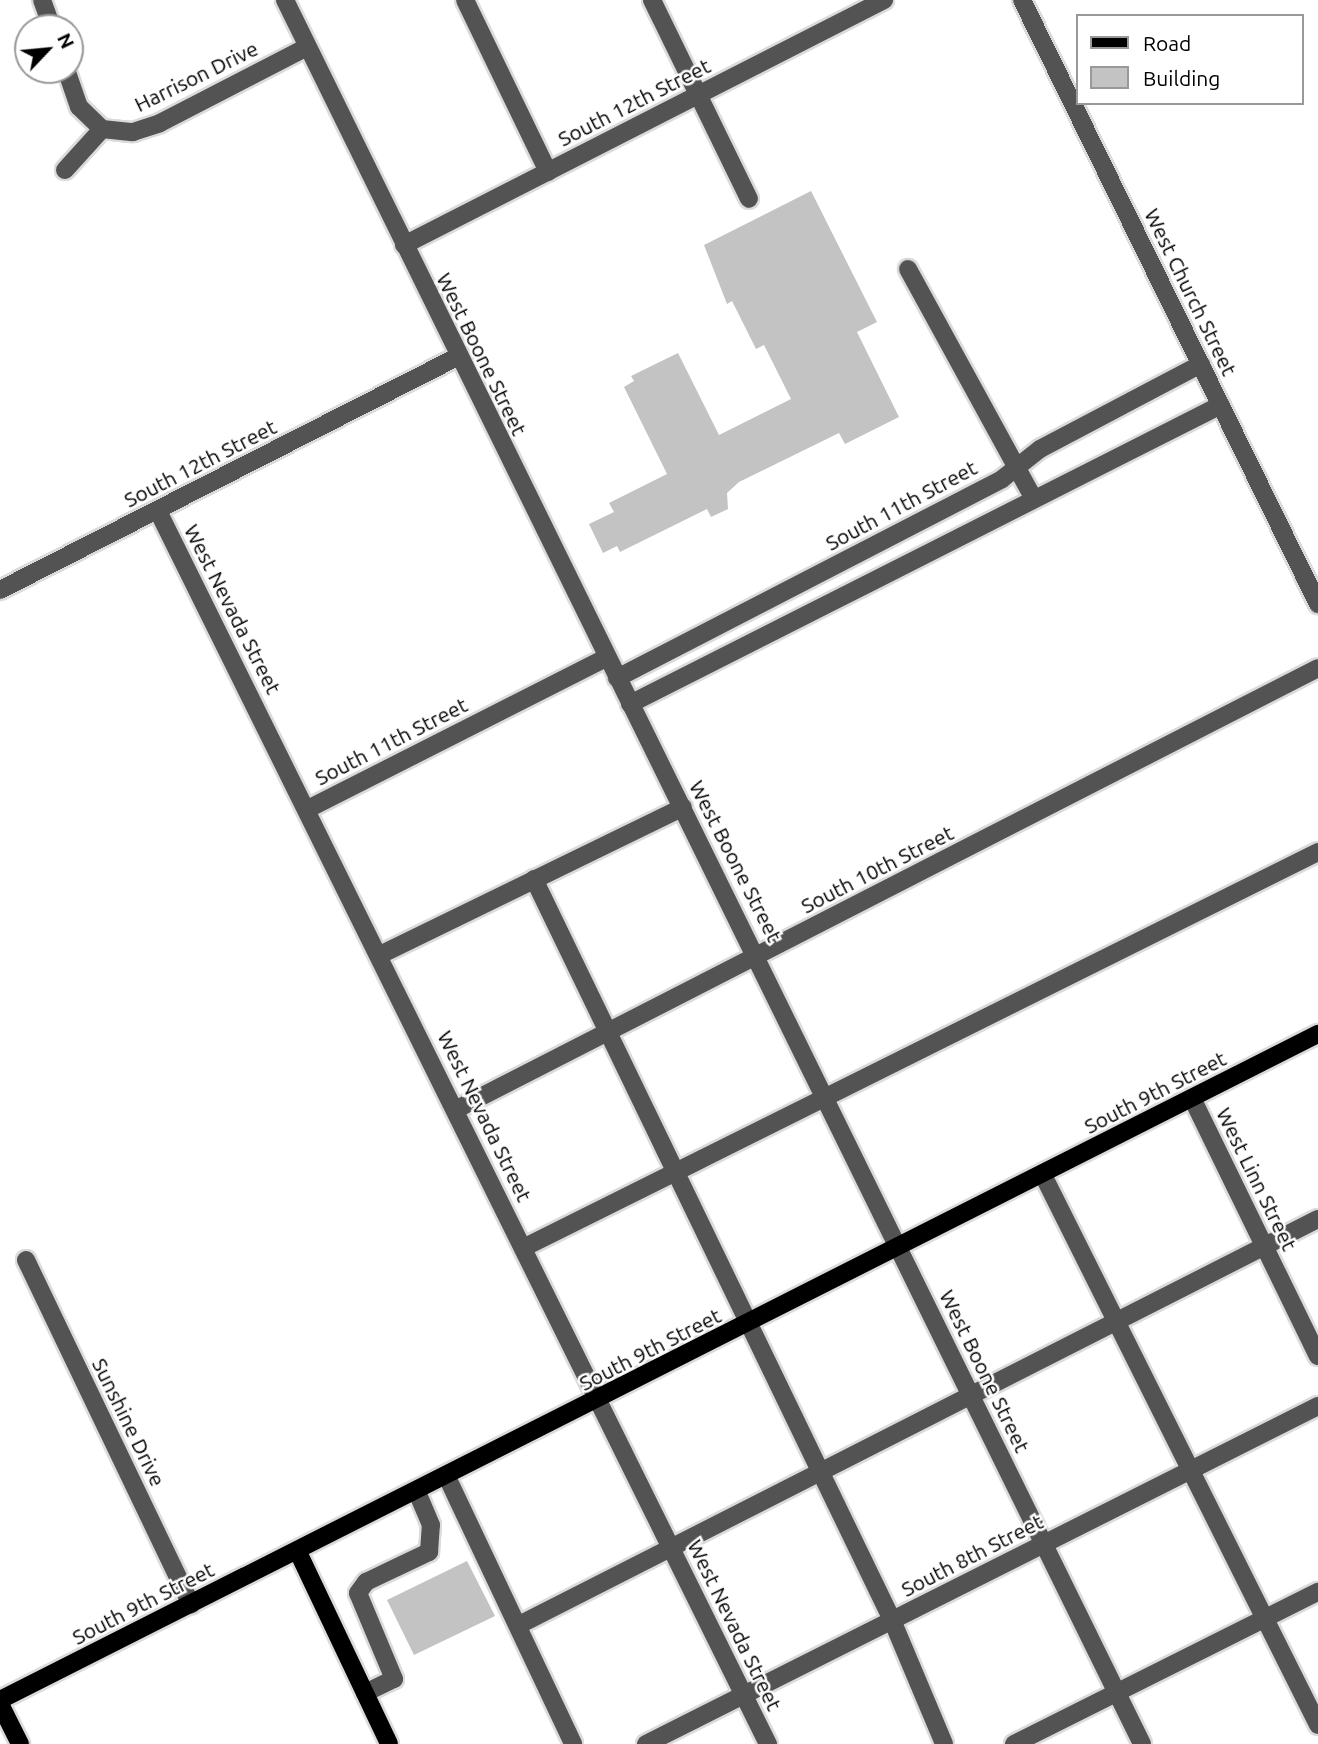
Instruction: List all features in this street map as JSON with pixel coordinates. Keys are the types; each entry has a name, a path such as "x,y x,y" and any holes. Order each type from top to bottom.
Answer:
{"main road":[{"name":"South 9th Street","path":"0,1702 1318,1034"},
{"path":"298,1552 389,1744"},
{"path":"0,1702 20,1744"}],"street":[{"name":"West Boone Street","path":"285,0 457,357 758,955 1142,1744"},
{"path":"465,0 548,172"},
{"path":"652,0 749,199"},
{"name":"South 12th Street","path":"404,245 884,0"},
{"name":"West Church Street","path":"1022,0 1318,604"},
{"name":"Harrison Drive","path":"102,129 133,132 160,123 307,47"},
{"path":"65,170 102,129 79,107 71,84"},
{"path":"908,269 1032,497"},
{"name":"South 12th Street","path":"0,590 457,357"},
{"name":"South 11th Street","path":"617,678 1016,467 1201,364"},
{"path":"630,704 1017,512 1032,497 1221,405"},
{"name":"West Nevada Street","path":"158,511 457,1110 768,1744"},
{"name":"South 11th Street","path":"308,809 607,657"},
{"name":"South 10th Street","path":"457,1110 1318,668"},
{"path":"380,955 683,807"},
{"path":"524,1247 829,1100 1318,852"},
{"path":"534,879 892,1620 944,1744"},
{"name":"West Linn Street","path":"1192,1098 1318,1356"},
{"path":"1043,1175 1318,1725"},
{"path":"519,1625 1318,1219"},
{"name":"Sunshine Drive","path":"26,1261 191,1604"},
{"name":"South 8th Street","path":"646,1744 1318,1406"},
{"path":"447,1477 519,1625 572,1744"},
{"path":"365,1693 394,1679 358,1593 366,1582 429,1552 432,1525 417,1492"},
{"path":"1014,1744 1318,1592"}],"building":[{"path":"811,191 877,322 857,332 899,417 845,444 839,433 739,482 727,493 728,509 711,517 707,509 620,552 617,546 603,553 589,524 614,512 609,503 667,474 624,387 634,381 631,376 678,353 719,435 791,399 764,345 756,349 732,301 727,304 704,245"},
{"path":"467,1561 495,1616 414,1655 387,1600"}]}
